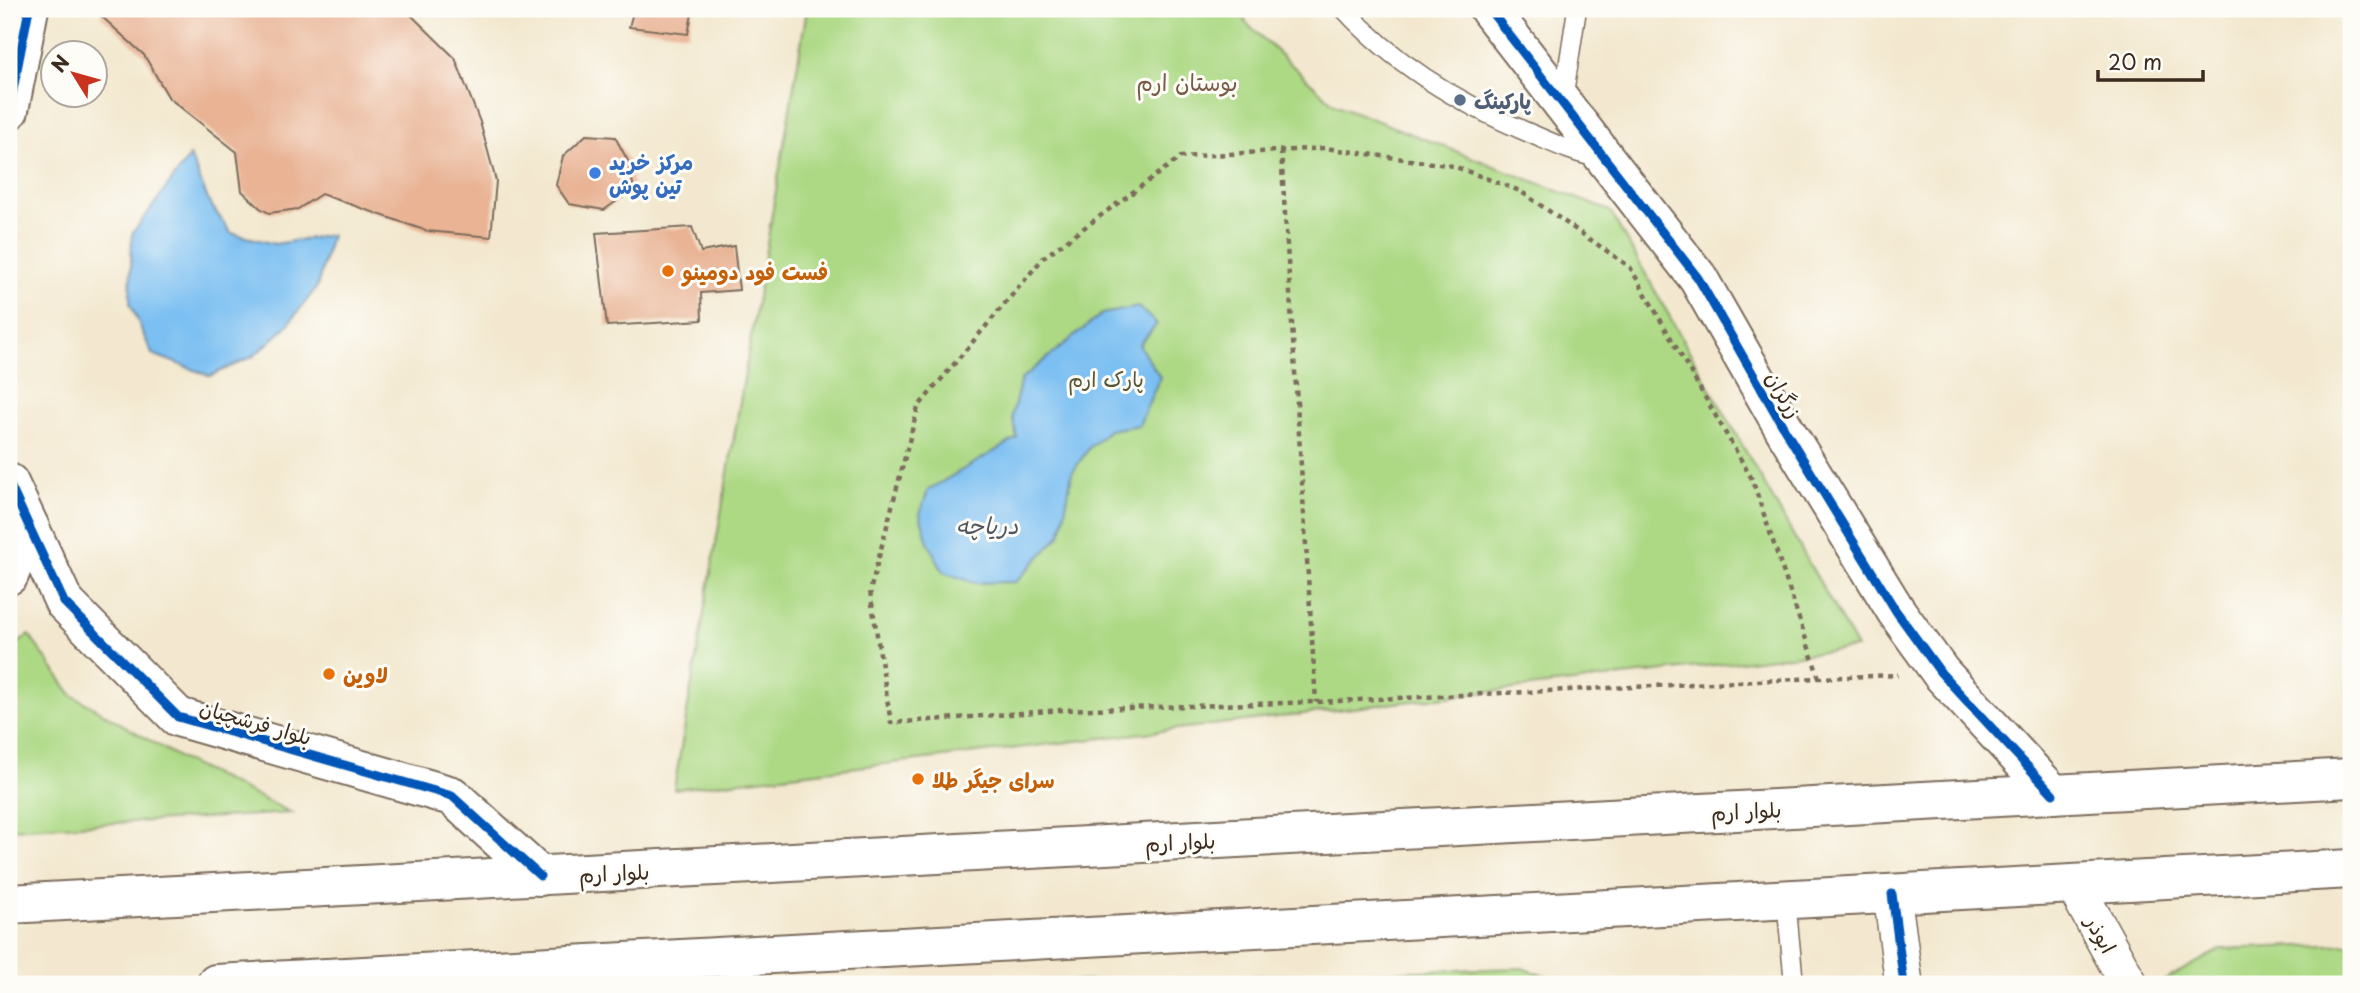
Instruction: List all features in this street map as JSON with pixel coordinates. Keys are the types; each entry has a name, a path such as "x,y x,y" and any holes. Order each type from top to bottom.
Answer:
{"main road":[{"path":"9,110 29,9"},
{"name":"زرگران","path":"1489,9 1698,278 1785,430 1889,600 1941,673 2053,794"},
{"name":"بلوار فرشچیان","path":"9,483 64,602 178,717 452,796 540,876"},
{"path":"9,575 29,526"},
{"name":"بلوار ارم","path":"9,904 2351,778"},
{"path":"216,984 2351,869"}],"street":[{"name":"ابوذر","path":"2074,884 2129,984"},
{"path":"1892,894 1904,984"}],"lane":[{"path":"1344,9 1366,34 1421,75 1493,118 1578,154 1606,159"},
{"path":"1562,103 1577,9"},
{"path":"1786,899 1794,984"}],"path":[{"path":"1819,678 1752,479 1630,267 1520,191 1453,166 1325,148 1181,158 1044,257 918,407 870,591 891,723 1062,710 1316,702 1941,673"},
{"path":"1282,151 1316,702"}],"green space":[{"name":"پارک ارم","path":"807,9 1244,9 1245,22 1334,104 1610,211 1857,648 674,789"},
{"path":"29,635 72,695 187,762 292,813 9,829 9,650"},
{"path":"2351,944 2351,984 2158,984 2221,949"},
{"path":"1522,968 1571,984 987,984"}],"water":[{"path":"190,156 209,202 231,233 275,244 331,235 317,287 286,327 254,356 210,376 152,354 130,303 132,234"},
{"name":"دریاچه","path":"1138,307 1157,324 1139,345 1160,377 1139,425 1109,430 1089,448 1072,473 1061,534 1016,582 975,583 943,572 928,542 920,514 928,490 1017,438 1012,415 1021,379 1102,314"}],"building":[{"path":"107,9 405,9 455,58 480,122 496,181 491,237 427,231 321,194 298,209 269,213 260,208 242,191 237,152 169,98 144,55 100,15"},
{"path":"634,9 693,9 688,34 629,27"},
{"name":"مرکز خرید تین پوش","path":"586,135 615,137 628,161 634,189 604,210 569,204 556,185 563,156"},
{"name":"فست فود دومینو","path":"692,227 701,252 734,246 739,290 701,293 702,320 607,326 596,233"}],"cycle path":[{"path":"9,110 29,9"},
{"path":"1489,9 1698,278 1785,430 1896,611 1941,673 2053,794"},
{"path":"9,483 64,602 178,717 452,796 540,876"},
{"path":"1892,894 1904,984"}],"place":[{"name":"پارکینگ","path":"1460,100"},
{"name":"مرکز خرید تین پوش","path":"595,173"},
{"name":"فست فود دومینو","path":"668,271"},
{"name":"لاوین","path":"329,674"},
{"name":"سرای جیگر طلا","path":"918,779"}],"district":[{"name":"بوستان ارم","path":"1187,81"}]}
